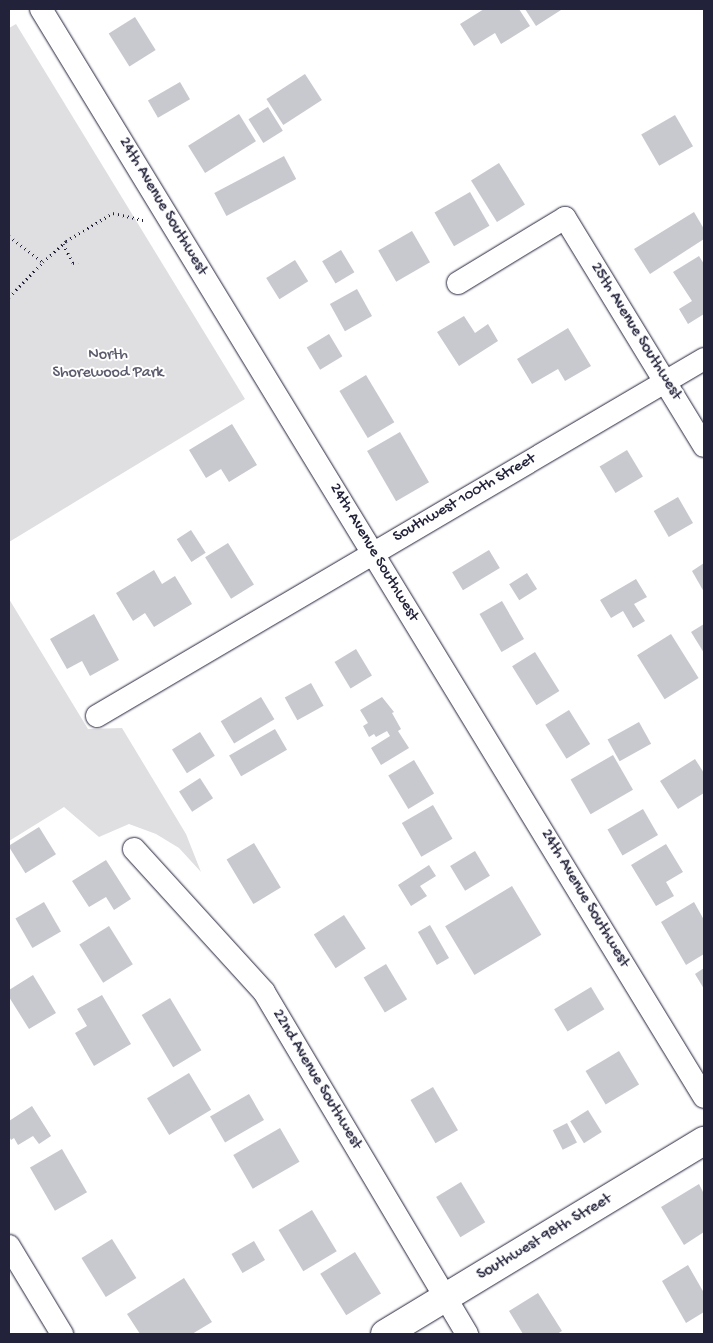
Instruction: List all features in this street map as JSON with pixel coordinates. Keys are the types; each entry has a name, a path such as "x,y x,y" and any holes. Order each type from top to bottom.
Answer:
{"street":[{"name":"24th Avenue Southwest","path":"41,9 704,1097"},
{"name":"25th Avenue Southwest","path":"458,283 565,218 704,446"},
{"name":"Southwest 100th Street","path":"97,716 704,359"},
{"name":"22nd Avenue Southwest","path":"134,849 264,992 467,1334"},
{"name":"Southwest 98th Street","path":"386,1334 704,1141"},
{"path":"9,1246 62,1334"}],"path":[{"path":"9,297 63,244 113,213 174,226"},
{"path":"9,236 43,262"},
{"path":"63,244 73,263 78,262"}],"green space":[{"name":"North Shorewood Park","path":"16,24 245,399 9,542 9,28"},
{"path":"9,599 88,729 122,728 186,834 201,872 179,848 156,834 129,824 99,837 64,807 9,841"}],"building":[{"path":"484,9 519,9 530,26 501,44 495,33 474,46 460,24"},
{"path":"525,9 560,9 561,10 536,26"},
{"path":"135,17 156,50 129,67 109,33"},
{"path":"305,74 322,100 283,125 266,99"},
{"path":"180,82 190,99 158,118 148,100"},
{"path":"268,107 283,131 263,143 248,119"},
{"path":"239,114 256,141 205,173 188,146"},
{"path":"675,115 693,146 659,166 641,134"},
{"path":"284,156 296,179 226,216 214,193"},
{"path":"499,163 525,205 497,222 471,180"},
{"path":"470,192 490,226 454,246 434,212"},
{"path":"694,212 704,229 704,239 650,274 634,249"},
{"path":"412,231 430,262 396,282 378,251"},
{"path":"341,250 354,272 336,284 322,261"},
{"path":"699,256 704,264 704,314 688,324 679,309 692,301 673,272"},
{"path":"295,260 308,281 279,299 266,278"},
{"path":"357,289 372,316 345,331 330,304"},
{"path":"464,316 475,333 488,324 498,341 459,366 437,332"},
{"path":"568,328 591,366 565,381 558,369 532,384 517,359"},
{"path":"329,334 342,356 320,370 307,347"},
{"path":"366,375 394,422 368,438 339,391"},
{"path":"232,424 257,465 229,482 221,469 206,478 189,450"},
{"path":"400,432 429,482 396,501 367,451"},
{"path":"627,450 643,477 616,493 600,466"},
{"path":"678,497 693,523 669,537 654,511"},
{"path":"191,530 206,553 191,562 177,539"},
{"path":"228,543 254,585 231,599 205,557"},
{"path":"489,550 500,568 463,590 452,572"},
{"path":"704,563 704,592 692,571"},
{"path":"154,570 162,584 175,576 192,604 154,627 145,613 133,621 116,593"},
{"path":"527,573 537,589 519,600 509,584"},
{"path":"636,579 647,597 634,604 645,621 633,628 623,611 611,618 600,600"},
{"path":"502,601 524,639 501,652 479,614"},
{"path":"94,614 119,660 90,676 82,661 67,669 50,639"},
{"path":"704,624 704,653 691,632"},
{"path":"671,634 699,678 665,699 637,655"},
{"path":"356,649 372,676 351,688 335,662"},
{"path":"535,652 559,691 536,705 512,666"},
{"path":"311,683 324,706 297,720 285,698"},
{"path":"261,697 274,719 234,743 221,721"},
{"path":"382,697 394,712 392,713 401,729 398,731 409,748 381,765 371,748 390,736 387,731 376,737 374,734 369,737 363,726 368,723 360,710"},
{"path":"569,710 590,744 566,759 545,725"},
{"path":"639,722 651,744 620,761 608,739"},
{"path":"275,729 287,750 241,776 229,756"},
{"path":"200,732 215,756 187,773 172,749"},
{"path":"613,755 633,790 591,814 571,780"},
{"path":"695,759 704,773 704,793 678,809 660,781"},
{"path":"414,760 434,793 408,809 388,775"},
{"path":"200,778 213,798 192,812 179,792"},
{"path":"433,805 452,839 421,857 402,823"},
{"path":"643,809 658,835 622,855 607,830"},
{"path":"39,827 56,854 25,873 9,846"},
{"path":"254,843 281,888 253,904 227,859"},
{"path":"666,844 683,872 666,882 674,896 656,906 631,865"},
{"path":"475,851 490,876 465,891 450,866"},
{"path":"106,860 131,899 114,910 106,897 89,907 72,881"},
{"path":"429,865 436,876 420,886 427,896 411,906 398,885"},
{"path":"512,886 541,935 474,975 445,926"},
{"path":"44,902 61,931 32,948 15,918"},
{"path":"694,902 704,920 704,954 686,965 661,922"},
{"path":"344,915 366,949 336,968 314,935"},
{"path":"430,925 449,958 437,965 418,932"},
{"path":"109,926 133,964 103,983 79,945"},
{"path":"386,964 407,999 385,1013 364,977"},
{"path":"704,968 704,989 695,974"},
{"path":"33,975 56,1013 29,1029 9,997 9,990"},
{"path":"591,987 604,1009 568,1031 554,1009"},
{"path":"102,995 131,1044 94,1066 75,1033 87,1026 77,1009"},
{"path":"170,998 201,1050 173,1067 142,1015"},
{"path":"619,1051 639,1084 606,1105 586,1071"},
{"path":"189,1073 211,1110 169,1135 147,1098"},
{"path":"433,1087 458,1130 435,1143 410,1100"},
{"path":"249,1094 264,1120 225,1142 210,1116"},
{"path":"32,1106 51,1136 39,1144 33,1136 18,1145 14,1138 11,1140 9,1136 9,1121"},
{"path":"588,1110 602,1132 584,1143 570,1121"},
{"path":"567,1123 577,1143 563,1150 553,1130"},
{"path":"280,1128 299,1162 253,1189 233,1155"},
{"path":"62,1149 87,1192 55,1211 30,1168"},
{"path":"461,1182 485,1222 460,1237 436,1197"},
{"path":"699,1184 704,1194 704,1232 684,1245 661,1207"},
{"path":"312,1210 337,1251 303,1271 279,1230"},
{"path":"112,1239 136,1278 106,1297 81,1258"},
{"path":"254,1241 265,1260 242,1273 231,1254"},
{"path":"355,1252 381,1294 346,1315 320,1274"},
{"path":"688,1265 704,1293 704,1312 686,1323 662,1281"},
{"path":"184,1278 212,1322 192,1334 140,1334 127,1314"},
{"path":"538,1293 562,1331 557,1334 523,1334 509,1311"}]}
